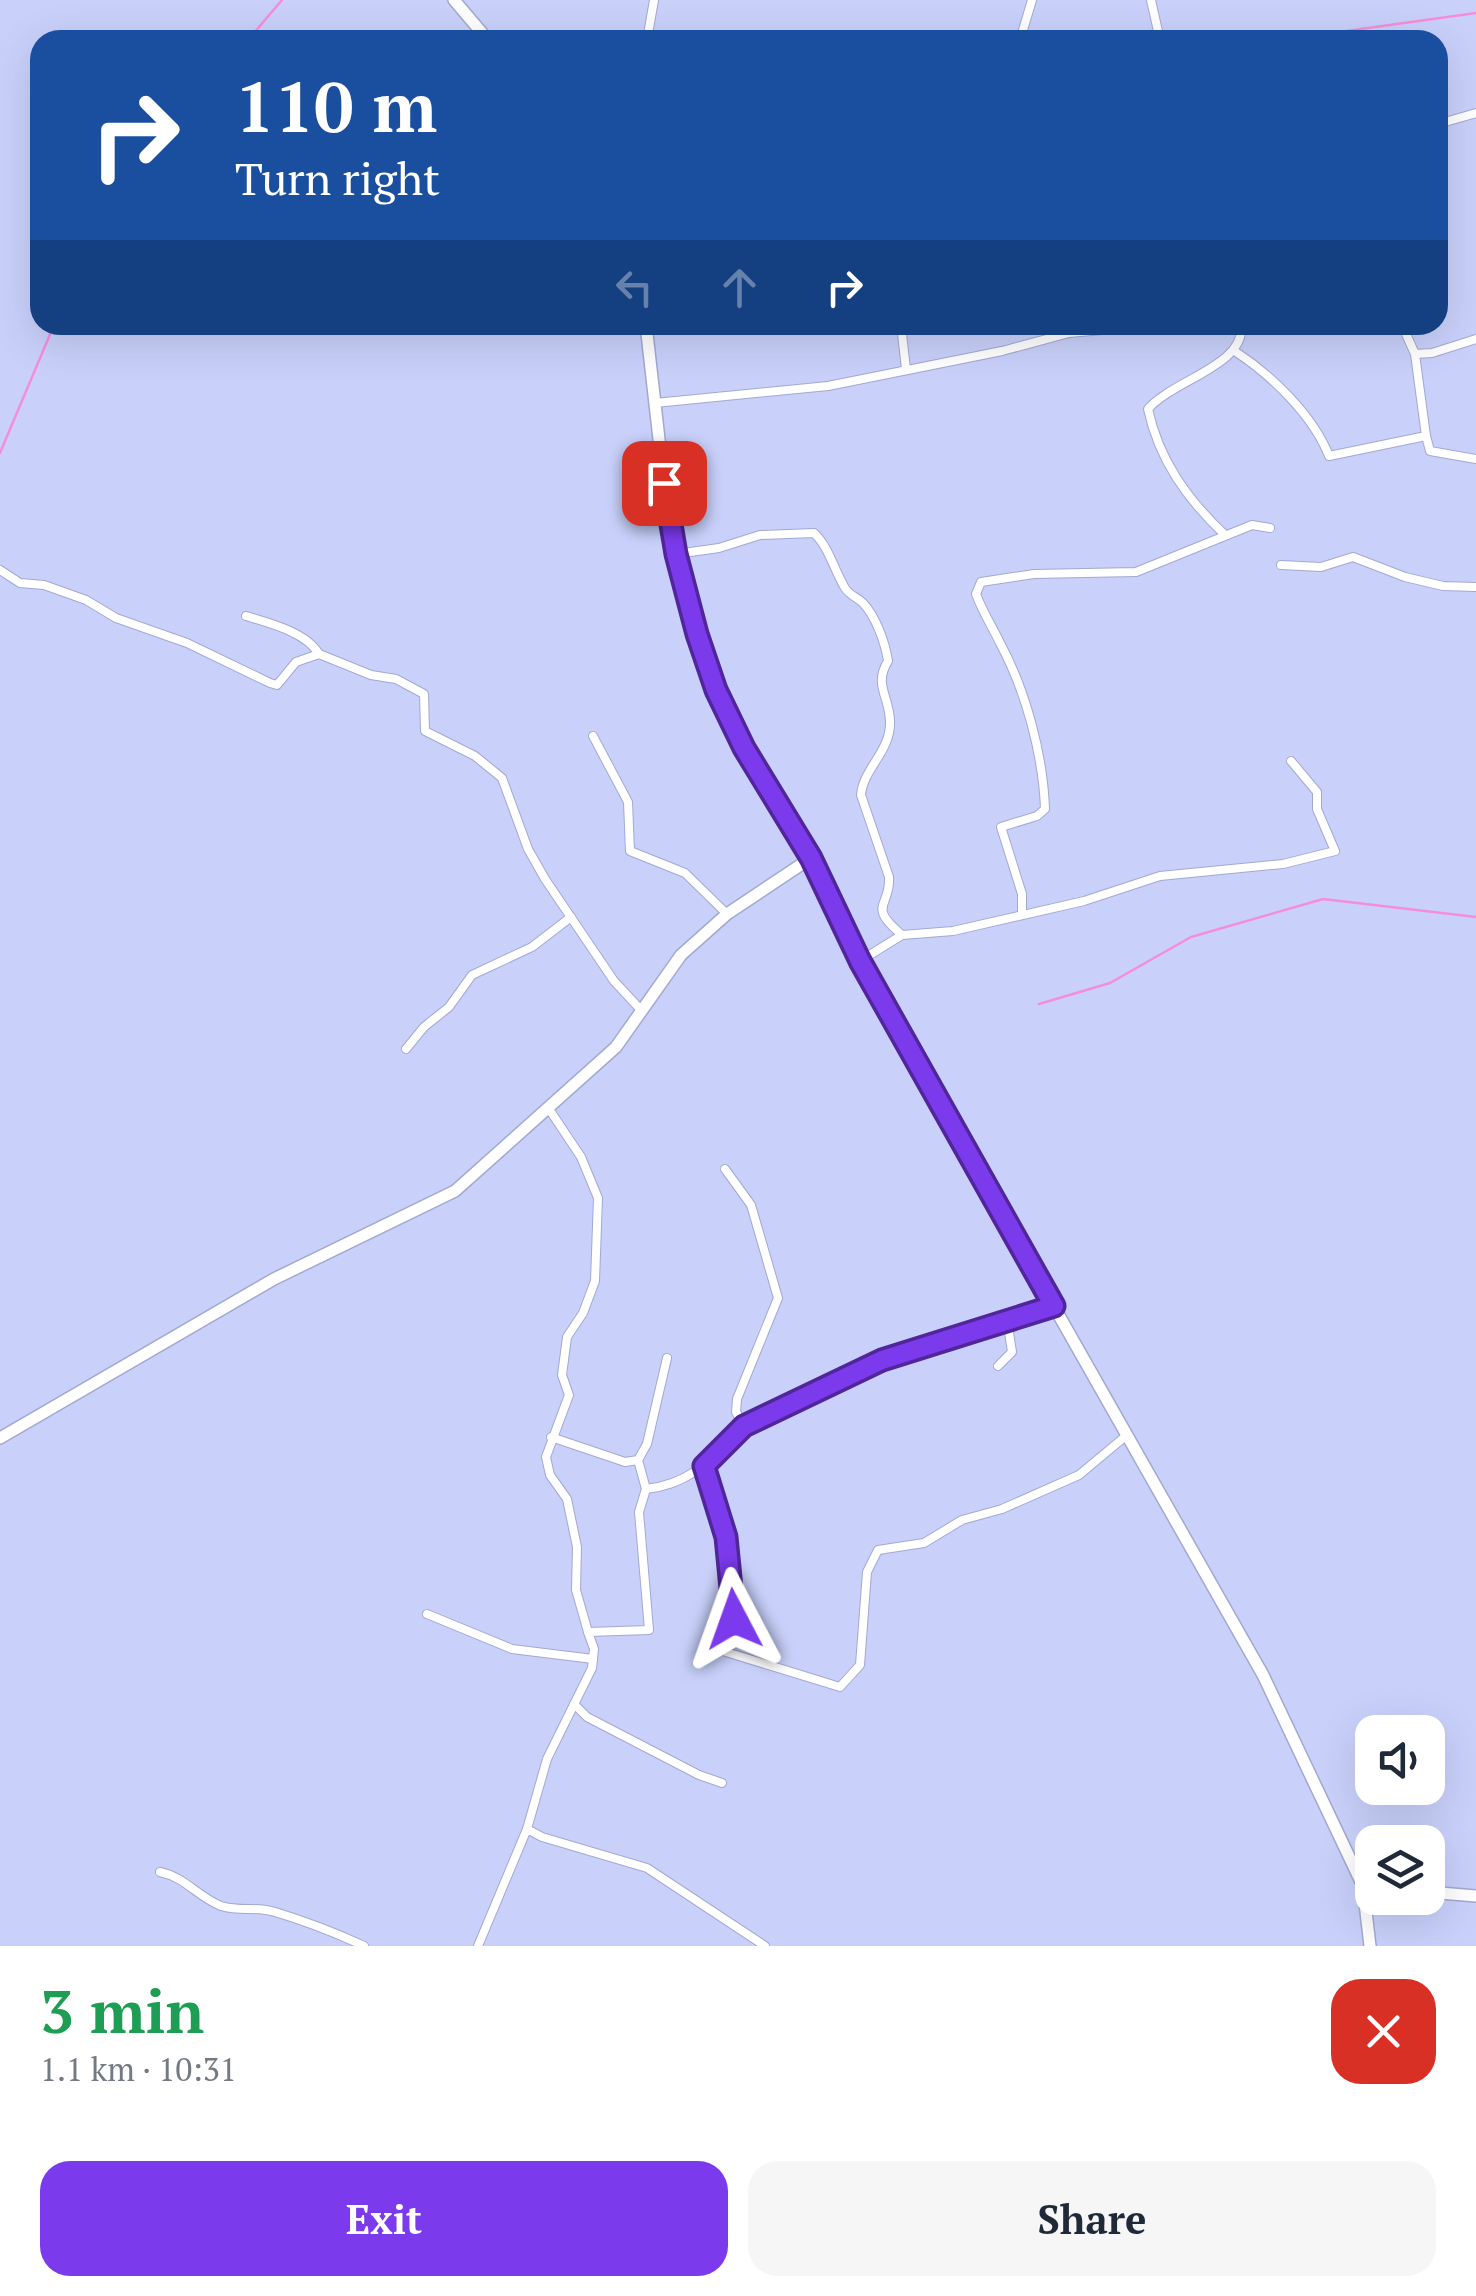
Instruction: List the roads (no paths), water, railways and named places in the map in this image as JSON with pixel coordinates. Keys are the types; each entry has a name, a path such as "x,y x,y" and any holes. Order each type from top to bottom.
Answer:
{"main road":[{"path":"454,0 480,30"},
{"path":"647,335 676,554 716,690 744,748 811,858 860,961 1263,1675 1355,1860"},
{"path":"0,1438 274,1279 456,1191 616,1048 680,955 727,914 811,858"},
{"path":"1445,1893 1476,1896"},
{"path":"1369,1915 1370,1946"}],"street":[{"path":"648,30 654,0"},
{"path":"1023,30 1032,0"},
{"path":"1150,0 1158,30"},
{"path":"1448,121 1476,113"},
{"path":"901,335 906,370"},
{"path":"655,403 828,386 1060,335"},
{"path":"1225,534 1182,488 1155,442 1148,410 1177,384 1236,352 1242,335"},
{"path":"1406,335 1415,354 1430,451 1476,458"},
{"path":"1415,354 1476,340"},
{"path":"1236,352 1258,367 1300,412 1324,442 1329,456 1426,436"},
{"path":"1022,914 1022,894 1001,827 1037,816 1045,809 1043,776 1029,717 1000,640 988,628 976,594 981,582 1034,574 1136,572 1252,525 1270,528"},
{"path":"676,554 718,548 760,535 814,533 850,595 862,602 882,635 888,661 880,675 890,720 884,749 862,785 862,795 889,877 889,888 880,904 883,915 902,935"},
{"path":"1281,565 1320,567 1353,557 1405,577 1442,586 1476,587"},
{"path":"0,570 20,583 44,585 86,600 116,618 187,643 277,685 296,662 319,654"},
{"path":"246,616 296,636 314,646 319,654 396,680 424,694 425,731 475,756 502,778 528,849 614,981 641,1010"},
{"path":"593,736 628,802 630,852 685,873 727,914"},
{"path":"860,961 902,935 953,931 1084,901 1160,876 1283,864 1335,851 1317,808 1316,792 1291,761"},
{"path":"406,1049 424,1027 449,1007 472,975 532,947 571,918"},
{"path":"478,1946 527,1829 547,1759 593,1659 576,1590 577,1548 567,1499 547,1467 552,1437 568,1394 562,1375 567,1337 588,1303 595,1281 598,1198 581,1157 549,1108"},
{"path":"725,1170 751,1205 778,1298 772,1321 736,1399 736,1412 744,1426"},
{"path":"646,1489 674,1486 704,1466 744,1426 882,1360 1054,1306"},
{"path":"998,1366 1012,1352 1007,1319"},
{"path":"588,1632 649,1630 639,1512 646,1489 638,1460 647,1444 667,1358"},
{"path":"704,1466 726,1537 731,1573 734,1619 726,1652 840,1686 860,1665 868,1572 878,1550 924,1543 962,1520 1002,1509 1079,1475 1127,1436"},
{"path":"552,1437 625,1462 638,1460"},
{"path":"427,1614 512,1649 593,1659"},
{"path":"574,1704 587,1717 699,1776 722,1783"},
{"path":"527,1829 647,1868 765,1946"},
{"path":"160,1872 178,1876 221,1906 242,1912 256,1908 276,1912 364,1946"}],"waterway":[{"path":"256,30 282,0"},
{"path":"1354,30 1476,13"},
{"path":"0,453 50,335"},
{"path":"1039,1004 1110,983 1191,937 1323,899 1476,917"}]}
